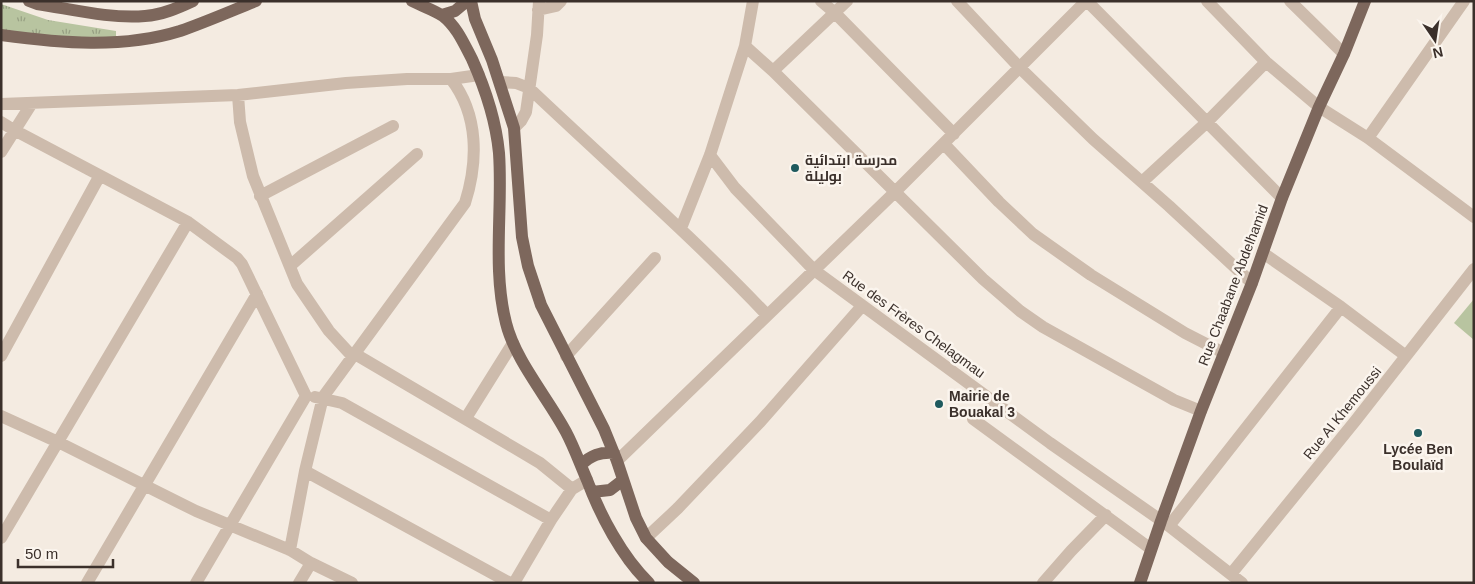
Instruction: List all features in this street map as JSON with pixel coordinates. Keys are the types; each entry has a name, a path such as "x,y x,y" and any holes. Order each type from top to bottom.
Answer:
{"main road":[{"path":"29,1 36,4 112,15 144,17 162,14 193,1"},
{"path":"1,35 46,41 103,43 132,41 179,31 256,1"},
{"path":"412,1 442,15 453,26 463,41 489,104 499,153 500,282 506,324 513,343 570,439 589,486 614,537 629,560 649,583"},
{"path":"442,15 455,11 469,1 500,82 514,128 519,178 519,212 528,266 541,305 616,457 636,518 646,538 668,562 694,583"},
{"name":"Rue Chaabane Abdelhamid","path":"1140,583 1151,549 1165,523 1201,411 1252,283 1282,198 1365,1"},
{"path":"581,465 595,454 604,452 616,457"},
{"path":"589,486 610,490 623,480"}],"street":[{"path":"514,128 526,112 538,34 538,6 556,6 561,1"},
{"path":"681,228 710,155 745,46 753,1"},
{"path":"821,1 954,134"},
{"path":"774,71 847,1"},
{"path":"957,1 1093,140 1142,182 1252,283"},
{"path":"616,457 896,192 1086,1 1167,80 1206,123 1282,198"},
{"path":"1207,1 1266,62 1319,107 1368,138 1474,217"},
{"path":"1290,1 1344,54"},
{"path":"1368,138 1464,1"},
{"path":"745,46 774,71 990,285 1028,316 1043,327 1093,356 1174,400 1201,411"},
{"path":"1142,182 1206,123 1266,62"},
{"path":"1,104 238,95 363,82 451,79 478,75"},
{"path":"290,550 305,471 323,397 465,203 471,182 474,135 462,98 451,79"},
{"path":"500,82 529,88 681,228 767,315"},
{"path":"238,95 240,122 260,196 297,284 329,331 353,355 466,418 540,463 572,489"},
{"path":"1,152 32,102"},
{"path":"1,122 99,177 188,222 238,258 306,396"},
{"path":"260,196 393,126"},
{"path":"944,144 999,202 1033,234 1099,280 1185,333 1224,353"},
{"path":"290,266 417,154"},
{"name":"Rue des Frères Chelagmau","path":"710,155 735,188 814,270 1050,443 1165,523 1242,583"},
{"path":"1,356 99,177"},
{"path":"1,538 188,222"},
{"path":"1263,253 1341,307 1406,356"},
{"path":"566,356 655,258"},
{"name":"Rue Al Khemoussi","path":"1231,574 1356,420 1474,268"},
{"path":"87,583 257,294"},
{"path":"646,538 678,508 760,422 862,306"},
{"path":"1165,523 1341,307"},
{"path":"466,418 513,343"},
{"path":"306,396 323,397 342,403 551,520"},
{"path":"196,583 306,396"},
{"path":"1,416 58,442 196,511 290,550 311,563 352,583"},
{"path":"973,419 1151,549"},
{"path":"305,471 510,583"},
{"path":"514,583 551,520 572,489 589,486"},
{"path":"1043,583 1106,515"},
{"path":"300,583 311,563"}],"green space":[{"path":"1,4 48,20 116,31 116,40 1,34"},
{"path":"1474,299 1474,340 1454,323"}],"place":[{"name":"مدرسة ابتدائية بوليلة","path":"795,168"},
{"name":"Mairie de Bouakal 3","path":"939,404"},
{"name":"Lycée Ben Boulaïd","path":"1418,433"}]}
